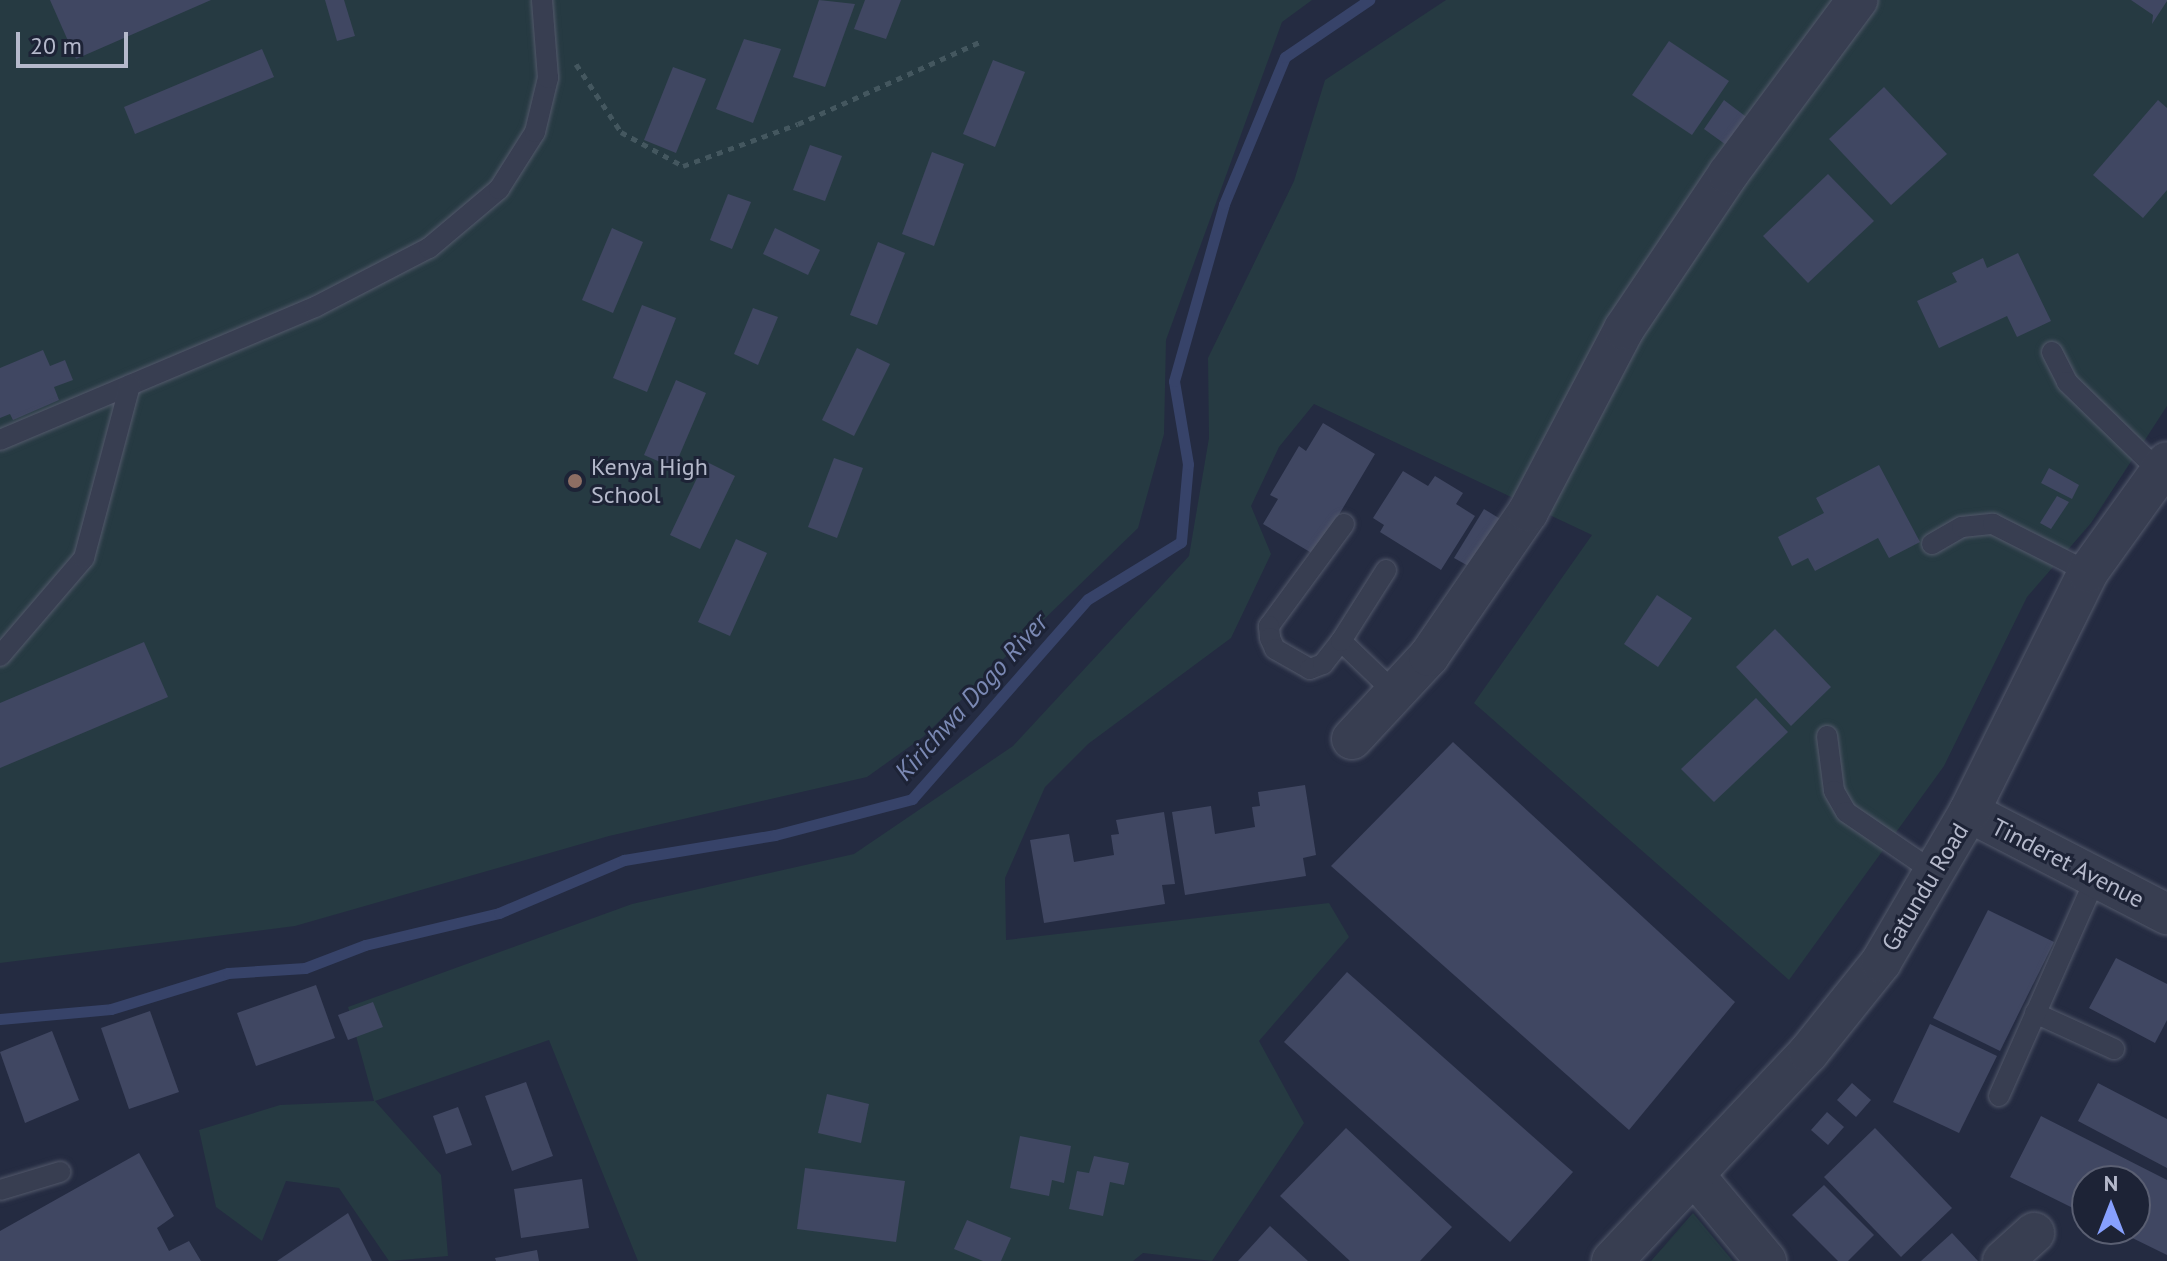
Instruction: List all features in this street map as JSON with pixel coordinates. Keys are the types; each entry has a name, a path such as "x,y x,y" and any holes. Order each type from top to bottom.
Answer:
{"street":[{"path":"1352,739 1429,656 1528,512 1624,329 1728,174 1857,0"},
{"name":"Gatundu Road","path":"1612,1261 1809,1052 1881,962 1969,812 2088,572 2163,467"},
{"name":"Tinderet Avenue","path":"1969,812 2167,914"},
{"path":"1695,1176 1766,1261"},
{"path":"2003,1261 2034,1233"}],"lane":[{"path":"0,440 315,307 429,248 499,189 535,132 548,78 544,8"},
{"path":"2052,352 2067,382 2163,467"},
{"path":"0,656 84,558 130,385"},
{"path":"1344,524 1269,626 1275,649 1310,669 1323,664 1386,570"},
{"path":"1932,544 1962,527 1993,524 2088,572"},
{"path":"1341,641 1395,693"},
{"path":"1827,736 1834,791 1846,812 1934,872"},
{"path":"1999,1096 2096,877"},
{"path":"2035,1013 2114,1049"},
{"path":"0,1190 60,1172"}],"path":[{"path":"544,8 621,132 683,166 798,124 982,41"}],"shaded area":[{"name":"Kenya High School","path":"0,0 1312,0 1282,22 1166,340 1164,434 1138,528 923,737 867,777 609,836 295,926 0,963"},
{"path":"1446,0 2167,0 2167,406 2091,523 2027,597 1944,766 1789,980 1474,703 1592,535 1314,404 1279,447 1251,506 1271,554 1231,638 1088,744 1045,787 1005,878 1006,940 1329,903 1349,937 1259,1041 1304,1123 1212,1261 1143,1253 1133,1261 638,1261 549,1040 375,1101 441,1175 448,1256 389,1261 339,1188 286,1181 262,1241 216,1207 199,1130 280,1105 374,1101 348,1007 632,904 854,854 1013,746 1189,556 1209,438 1208,358 1294,181 1325,80"},
{"path":"1693,1213 1733,1261 1651,1261"}],"building":[{"path":"50,0 211,0 76,59"},
{"path":"325,0 344,0 355,36 337,41"},
{"path":"819,0 855,4 825,87 793,77"},
{"path":"865,0 901,0 886,39 854,29"},
{"path":"2131,0 2167,1 2152,24 2153,15"},
{"path":"744,39 781,49 753,123 716,109"},
{"path":"1669,41 1729,81 1692,135 1632,95"},
{"path":"262,49 274,77 135,134 124,107"},
{"path":"993,60 1025,72 995,147 963,134"},
{"path":"673,67 706,79 676,153 644,140"},
{"path":"1884,87 1947,154 1891,205 1829,139"},
{"path":"1724,100 1749,119 1729,147 1704,129"},
{"path":"2158,100 2167,108 2167,190 2143,218 2093,175"},
{"path":"810,145 842,156 825,201 793,190"},
{"path":"932,152 964,164 934,246 902,234"},
{"path":"1828,174 1874,221 1808,283 1763,236"},
{"path":"728,194 751,202 732,249 710,240"},
{"path":"612,228 643,242 613,313 582,300"},
{"path":"775,228 820,250 808,275 763,254"},
{"path":"878,242 905,253 877,325 850,315"},
{"path":"2018,253 2051,321 2017,337 2007,316 1939,348 1917,301 1957,282 1952,273 1983,258 1987,268"},
{"path":"642,305 676,318 647,392 613,378"},
{"path":"753,308 778,317 758,365 734,354"},
{"path":"857,348 890,364 854,436 822,420"},
{"path":"43,350 50,366 65,360 73,380 54,387 59,400 13,420 10,414 0,418 0,368"},
{"path":"676,380 706,393 674,468 644,455"},
{"path":"1323,423 1375,454 1315,555 1263,524 1278,499 1270,495 1299,446 1306,451"},
{"path":"834,458 863,468 837,538 808,527"},
{"path":"705,461 735,476 700,549 670,535"},
{"path":"1879,465 1920,542 1889,558 1878,538 1815,571 1808,558 1792,566 1778,537 1824,513 1816,498"},
{"path":"2049,468 2079,485 2072,499 2041,483"},
{"path":"1403,471 1428,486 1435,476 1463,493 1456,504 1475,516 1441,570 1380,532 1384,525 1373,518"},
{"path":"2057,496 2069,502 2051,529 2040,523"},
{"path":"1484,509 1502,520 1472,568 1454,558"},
{"path":"736,539 767,553 730,636 698,622"},
{"path":"1657,595 1692,618 1658,667 1624,644"},
{"path":"1775,629 1831,687 1791,726 1736,667"},
{"path":"144,642 168,697 0,768 0,703"},
{"path":"1756,698 1788,732 1714,802 1681,769"},
{"path":"1453,742 1735,1002 1629,1130 1331,866"},
{"path":"1305,785 1316,855 1303,858 1306,876 1185,895 1172,812 1211,806 1215,834 1255,827 1252,807 1260,806 1258,792"},
{"path":"1164,812 1175,884 1162,885 1165,904 1044,923 1030,840 1069,834 1074,862 1114,855 1111,835 1119,834 1116,820"},
{"path":"1988,910 2054,942 2000,1051 1933,1018"},
{"path":"2116,958 2167,984 2167,1020 2155,1043 2089,1008"},
{"path":"1347,972 1573,1172 1510,1242 1284,1042"},
{"path":"316,985 335,1038 256,1066 237,1013"},
{"path":"373,1002 383,1027 348,1040 338,1015"},
{"path":"150,1011 179,1092 129,1109 101,1028"},
{"path":"1930,1024 1997,1056 1959,1133 1893,1102"},
{"path":"52,1031 79,1100 25,1123 0,1052"},
{"path":"526,1082 553,1156 512,1171 485,1096"},
{"path":"1852,1083 1871,1100 1856,1117 1837,1100"},
{"path":"2098,1083 2167,1119 2167,1168 2078,1121"},
{"path":"827,1094 869,1104 861,1143 818,1133"},
{"path":"458,1107 472,1145 446,1154 433,1116"},
{"path":"1827,1112 1844,1127 1828,1145 1811,1130"},
{"path":"2041,1116 2137,1165 2071,1165 2071,1207 2010,1177"},
{"path":"1346,1128 1452,1227 1420,1261 1350,1261 1280,1196"},
{"path":"1875,1128 1952,1208 1901,1257 1824,1177"},
{"path":"1020,1136 1071,1146 1064,1183 1052,1180 1049,1196 1010,1188"},
{"path":"139,1153 174,1216 157,1228 169,1251 189,1241 201,1261 0,1261 0,1231"},
{"path":"1094,1156 1129,1163 1124,1185 1110,1182 1103,1216 1069,1209 1077,1171 1089,1173"},
{"path":"805,1168 905,1181 896,1242 797,1229"},
{"path":"2151,1172 2167,1180 2167,1255 2147,1245 2151,1245"},
{"path":"582,1179 589,1228 521,1238 514,1189"},
{"path":"1824,1185 1874,1235 1848,1261 1838,1261 1792,1215"},
{"path":"348,1213 372,1261 277,1261"},
{"path":"967,1220 1011,1238 1001,1261 983,1261 954,1249"},
{"path":"1270,1226 1308,1261 1238,1261"},
{"path":"1952,1233 1978,1261 1921,1261"},
{"path":"537,1250 539,1261 496,1261 495,1258"}],"waterway":[{"name":"Kirichwa Dogo River","path":"0,1019 111,1009 228,973 305,968 365,945 499,913 624,860 775,835 912,799 1088,599 1181,542 1188,464 1174,381 1224,204 1285,57 1369,0"}],"place":[{"name":"Kenya High School","path":"575,481"}]}
